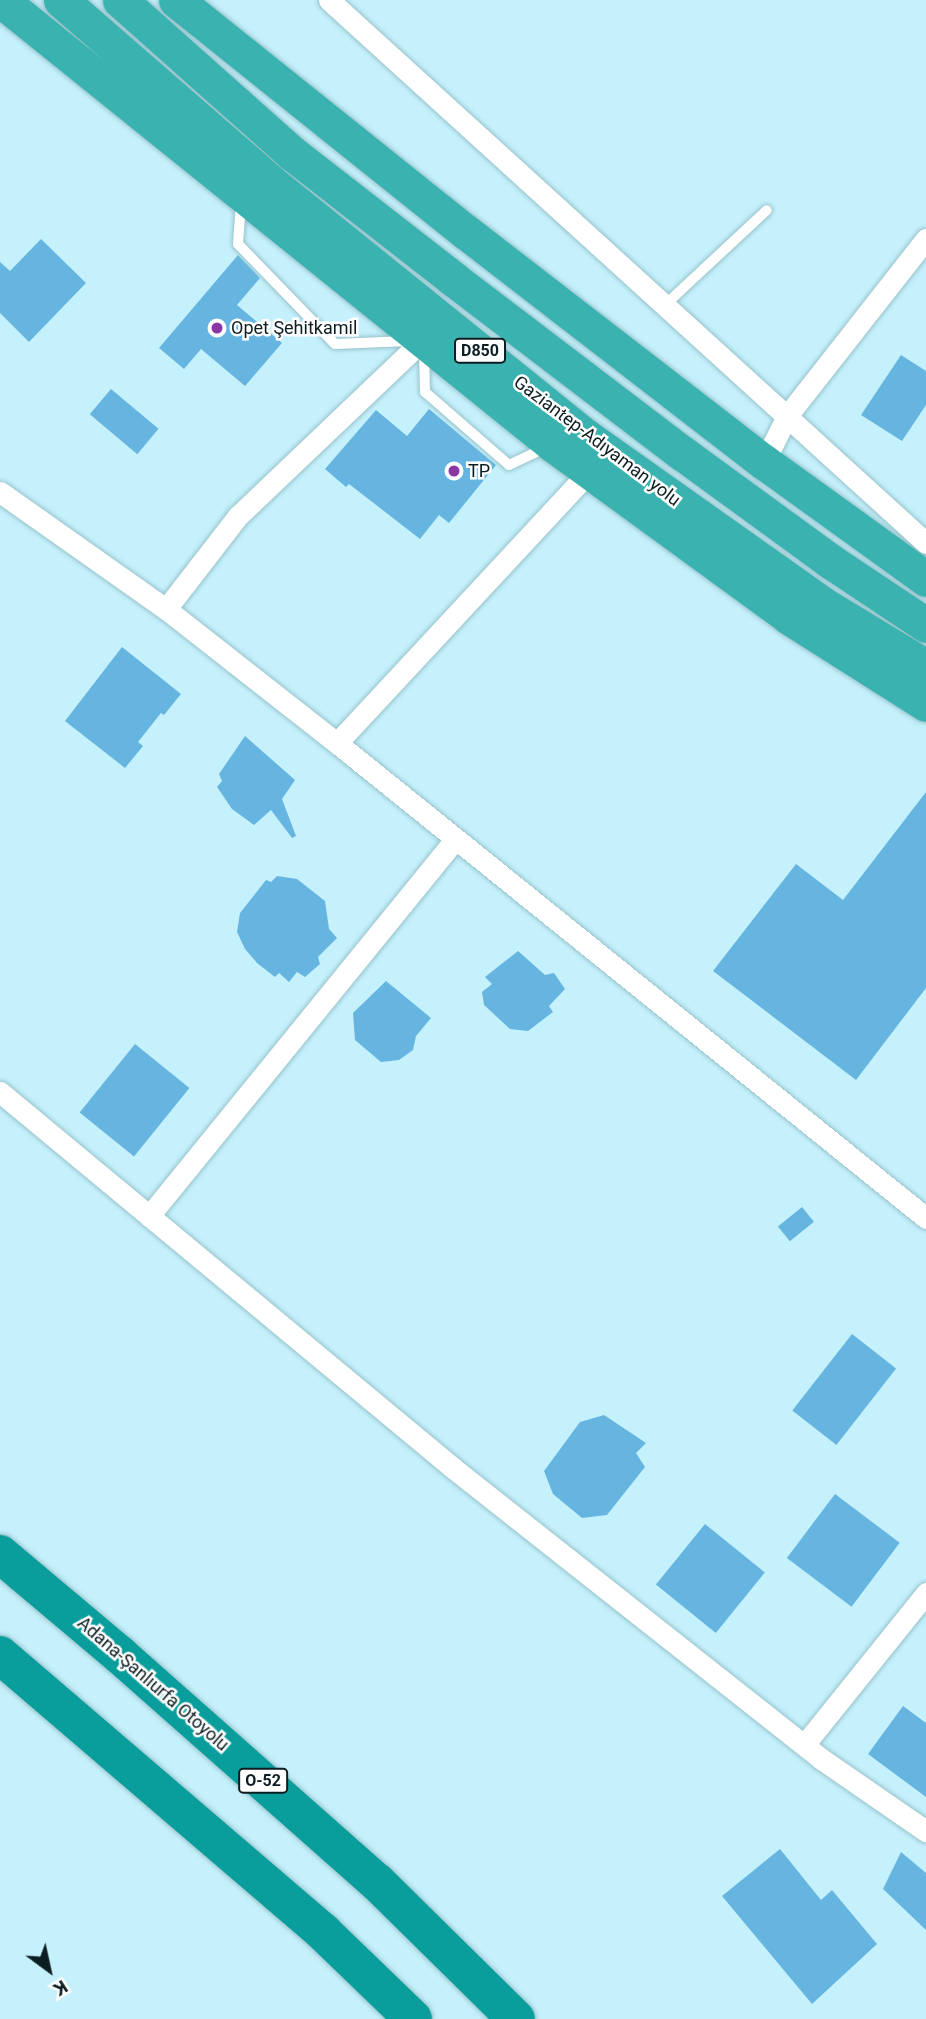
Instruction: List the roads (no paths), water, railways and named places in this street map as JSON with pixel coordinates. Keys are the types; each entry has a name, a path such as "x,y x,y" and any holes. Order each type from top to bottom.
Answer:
{"highway":[{"path":"1,0 552,444 789,617 926,704"},
{"name":"Gaziantep-Adıyaman yolu","path":"61,0 269,181 588,438 824,605 926,667"},
{"name":"D850","path":"120,0 293,154 452,278 682,453 830,561 926,625"},
{"path":"176,0 466,232 764,462 926,579"},
{"name":"Adana-Şanlıurfa Otoyolu","path":"0,1554 130,1664 367,1873 516,2019"},
{"path":"0,1655 323,1932 413,2019"}],"street":[{"path":"330,0 926,543"},
{"path":"764,462 787,416 926,239"},
{"path":"166,608 238,516 424,340"},
{"path":"337,743 589,472"},
{"path":"0,492 166,608 926,1218"},
{"path":"149,1216 455,839"},
{"path":"0,1092 453,1468 804,1745 926,1831"},
{"path":"804,1745 926,1593"}],"lane":[{"path":"241,193 238,244 335,344 424,340"},
{"path":"665,305 767,210"}],"place":[{"name":"Opet Şehitkamil","path":"217,328"},
{"name":"TP","path":"454,471"}]}
